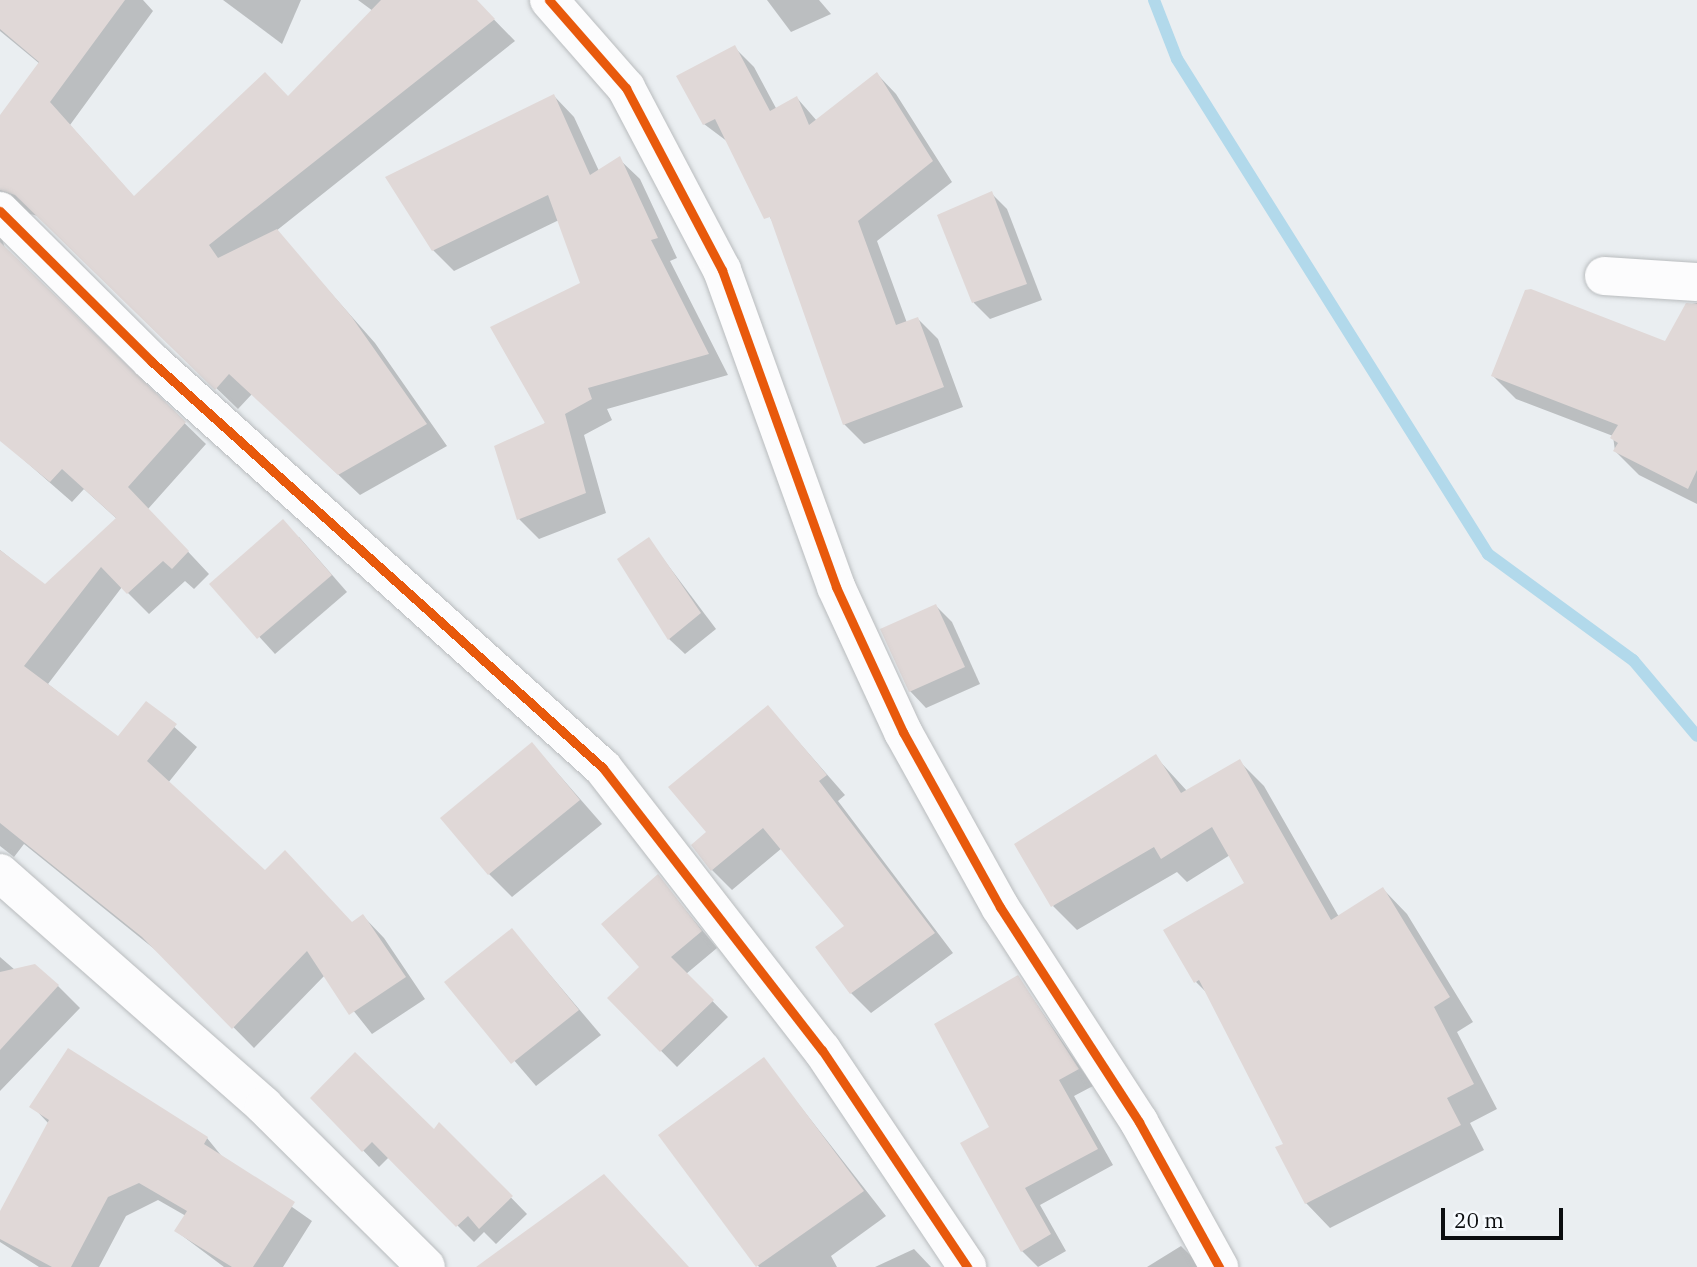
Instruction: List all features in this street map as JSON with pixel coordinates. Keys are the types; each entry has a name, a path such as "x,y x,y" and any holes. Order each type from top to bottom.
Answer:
{"street":[{"path":"549,0 626,88 722,270 836,587 903,732 1000,907 1139,1122 1219,1267"},
{"path":"0,211 151,361 603,768 822,1050 967,1267"},
{"path":"1604,276 1697,282"},
{"path":"0,873 264,1106 426,1267"}],"building":[{"path":"0,0 125,0 50,102 134,196 265,72 288,96 381,0 477,0 495,19 209,245 218,258 277,229 351,316 427,424 338,475 229,374 215,390 15,195 0,190 0,115 39,62 0,29"},
{"path":"735,45 770,111 797,96 809,125 877,72 933,161 858,221 896,325 918,317 944,387 843,425 770,217 764,219 715,119 703,125 676,76"},
{"path":"554,94 590,175 620,156 658,238 651,240 709,354 588,388 592,399 565,414 586,493 517,520 494,446 545,423 490,327 580,283 548,195 432,251 385,177"},
{"path":"992,191 1027,284 972,303 937,215"},
{"path":"0,242 186,422 128,487 189,551 172,569 163,561 127,594 101,567 24,666 118,736 146,701 177,724 147,761 265,870 285,850 352,922 363,914 406,977 349,1015 307,951 232,1029 142,937 0,823 0,550 45,584 116,518 62,469 50,482 0,441"},
{"path":"1531,289 1665,341 1686,303 1697,304 1697,470 1688,489 1613,451 1618,443 1610,438 1618,425 1491,376 1525,290"},
{"path":"283,519 332,575 257,639 209,584"},
{"path":"649,537 701,613 668,640 617,559"},
{"path":"936,604 965,667 909,692 880,629"},
{"path":"768,705 827,775 819,781 935,933 850,994 815,947 844,926 763,828 711,871 691,845 706,832 668,787"},
{"path":"532,742 580,800 488,875 440,818"},
{"path":"1156,754 1181,793 1240,759 1331,920 1383,887 1450,997 1434,1007 1474,1084 1447,1098 1461,1125 1305,1204 1275,1147 1283,1144 1199,980 1194,983 1163,930 1244,883 1212,827 1161,859 1154,847 1051,907 1014,844"},
{"path":"658,874 702,931 671,957 714,1000 660,1052 607,998 639,967 601,924"},
{"path":"512,928 579,1010 511,1064 444,982"},
{"path":"35,964 59,985 0,1050 0,972"},
{"path":"1018,975 1079,1069 1059,1080 1098,1149 1025,1188 1051,1234 1021,1252 960,1143 989,1127 934,1024"},
{"path":"68,1048 208,1137 204,1144 295,1202 253,1267 232,1267 174,1231 187,1211 139,1183 108,1197 71,1267 52,1267 0,1239 0,1211 49,1120 29,1107"},
{"path":"355,1052 434,1129 439,1122 513,1196 479,1229 468,1216 456,1227 372,1142 362,1152 310,1098"},
{"path":"764,1057 864,1191 756,1267 658,1135"},
{"path":"604,1174 689,1267 476,1267 538,1222"}],"waterway":[{"path":"1154,0 1177,59 1488,554 1633,660 1697,736"}],"cycle path":[{"path":"549,0 626,88 722,270 836,587 903,732 1000,907 1139,1122 1219,1267"},
{"path":"0,211 151,361 603,768 822,1050 967,1267"}]}
